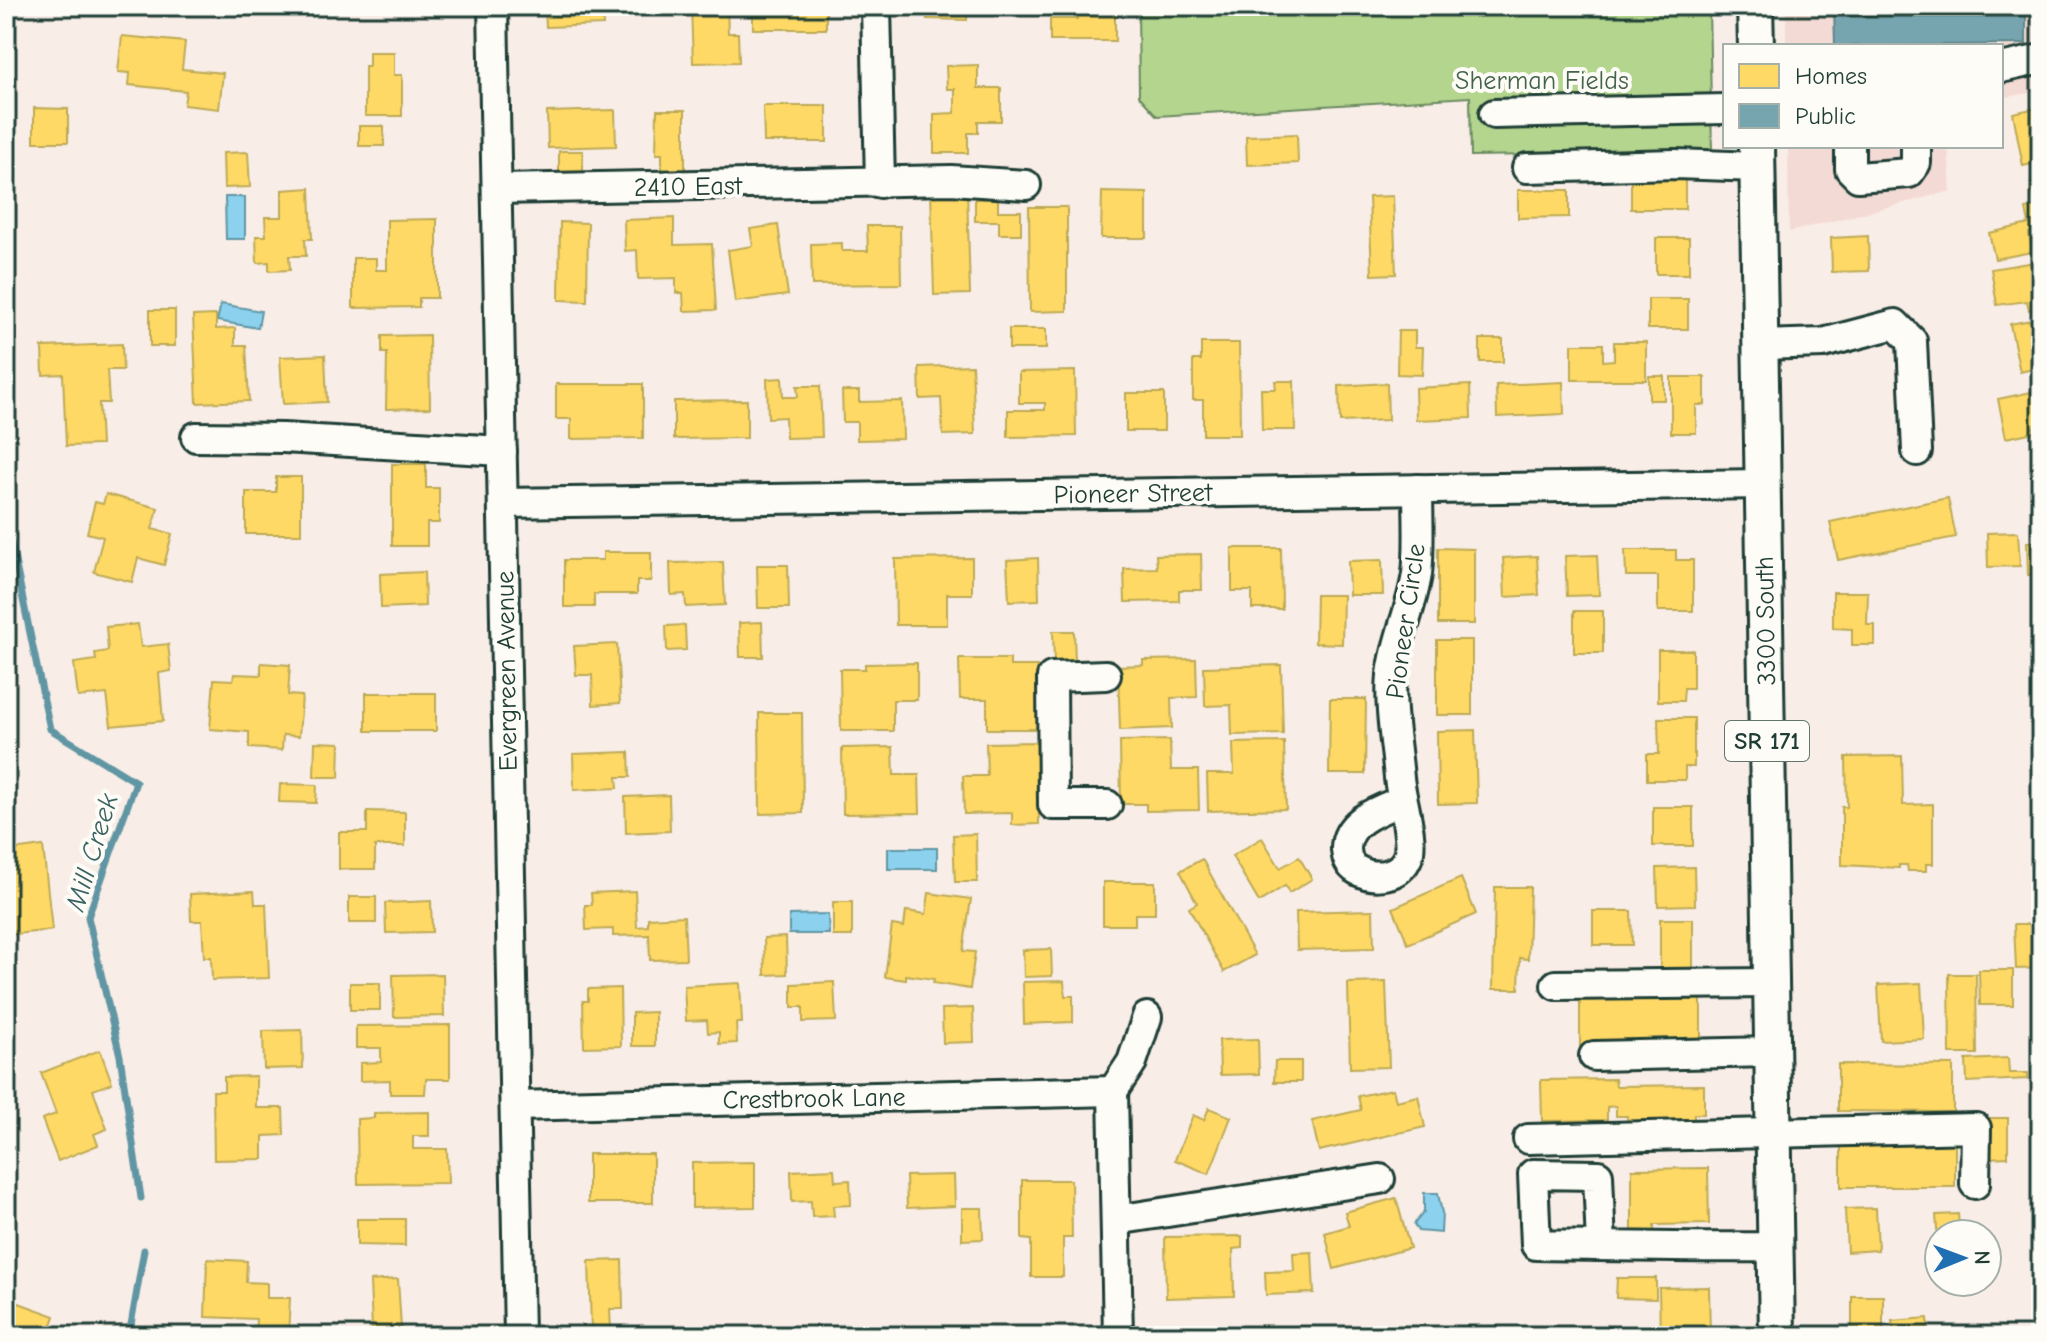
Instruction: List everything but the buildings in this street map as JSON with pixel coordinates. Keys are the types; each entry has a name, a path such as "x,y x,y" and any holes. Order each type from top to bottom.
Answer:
{"main road":[{"path":"1755,6 1756,44"},
{"name":"3300 South","path":"1758,156 1777,1336"}],"street":[{"name":"Evergreen Avenue","path":"493,6 519,1336"},
{"path":"876,6 880,183"},
{"path":"2003,68 2041,59"},
{"path":"1494,114 1723,109"},
{"path":"1850,148 1850,169 1858,177 1909,173 1916,163 1916,148"},
{"path":"1527,168 1675,164 1758,156"},
{"name":"2410 East","path":"497,189 951,180 1026,185"},
{"path":"1761,345 1823,343 1895,324 1912,341 1917,451"},
{"path":"196,437 283,438 502,451"},
{"name":"Pioneer Street","path":"503,503 1763,484"},
{"name":"Pioneer Circle","path":"1401,801 1392,675 1417,573 1418,489"},
{"path":"1106,675 1052,677 1053,805 1107,805"},
{"path":"1556,985 1771,983"},
{"path":"1118,1336 1113,1091 1132,1062 1147,1017"},
{"path":"1594,1056 1772,1052"},
{"name":"Crestbrook Lane","path":"515,1106 1113,1091"},
{"path":"1528,1139 1976,1128 1975,1184"},
{"path":"1116,1220 1380,1179"},
{"path":"1601,1246 1775,1247"}],"shaded area":[{"path":"1786,6 2041,6 2041,91 2003,98 2003,44 1786,44"},
{"path":"1788,148 1948,148 1951,191 1789,232"}],"green space":[{"name":"Sherman Fields","path":"1138,6 1709,6 1712,152 1471,156 1470,97 1157,116 1139,96"}],"water":[{"path":"225,197 245,197 245,239 226,239"},
{"path":"221,304 261,311 258,328 217,321"},
{"path":"888,848 937,848 937,869 888,869"},
{"path":"828,914 829,934 789,934 789,915"},
{"path":"1424,1193 1438,1193 1442,1213 1441,1233 1418,1231 1414,1224 1424,1212"}],"waterway":[{"name":"Mill Creek","path":"6,518 50,729 136,782 88,917 120,1056 141,1198"},
{"name":"Mill Creek","path":"129,1336 144,1250"}]}
